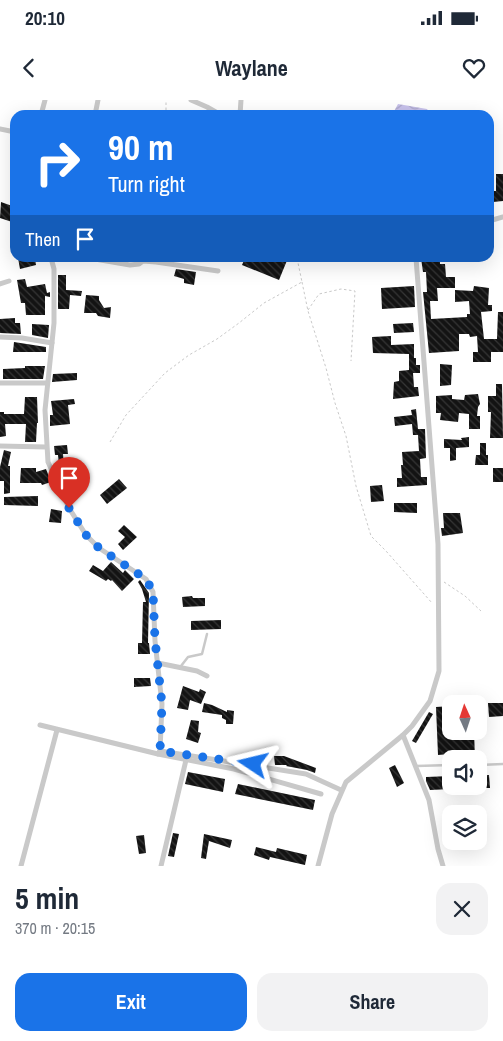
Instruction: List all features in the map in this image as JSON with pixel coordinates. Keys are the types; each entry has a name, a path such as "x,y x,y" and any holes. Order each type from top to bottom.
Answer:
{"street":[{"path":"191,100 213,110"},
{"path":"52,262 54,278 54,322 45,410 48,462 73,515 86,535 99,548 146,579 150,584 153,592 162,704 159,752"},
{"path":"112,262 130,265 142,262"},
{"path":"156,262 218,271"},
{"path":"318,866 332,814 341,790 354,774 403,735 430,701 439,671 438,544 416,262"},
{"path":"0,284 9,281"},
{"path":"0,338 22,338 52,343"},
{"path":"0,384 47,383"},
{"path":"0,446 46,447"},
{"path":"158,663 197,671 207,676"},
{"path":"40,724 57,730 159,752 306,774 341,790"},
{"path":"21,866 57,730"},
{"path":"403,735 429,800 443,866"},
{"path":"159,752 186,760 234,769 321,794"},
{"path":"161,866 186,760"}],"lane":[{"path":"180,668 188,657 202,654 207,634"},
{"path":"487,765 503,764"},
{"path":"416,766 442,765"}],"path":[{"path":"298,262 308,311 326,368 334,403 346,436 356,486 371,536 438,610"},
{"path":"110,442 126,415 165,373 189,355 224,334 264,303 302,282"},
{"path":"308,311 319,294 341,289 355,291 351,361"},
{"path":"437,577 465,596 481,611"}],"water":[{"path":"398,104 428,110 395,110"}],"building":[{"path":"496,174 503,174 503,201 494,202 494,191 496,191"},
{"path":"1,202 10,205 10,221 0,218"},
{"path":"19,262 36,262 36,265 20,269"},
{"path":"243,262 286,262 279,280 242,265"},
{"path":"422,262 440,262 440,264 445,264 446,277 455,277 455,288 437,288 438,301 430,301 431,319 467,317 467,314 470,314 469,301 455,302 455,290 473,291 474,286 489,288 488,305 492,305 492,311 481,312 484,339 497,339 498,312 503,312 503,352 491,352 491,362 473,362 473,352 478,352 477,336 470,337 469,334 459,334 459,351 429,353 423,292 427,292 426,272 423,272"},
{"path":"176,269 196,272 194,285 184,283 184,279 174,276"},
{"path":"58,275 66,275 66,290 82,291 81,296 70,295 69,309 58,309"},
{"path":"25,279 27,287 45,284 47,293 50,292 50,297 45,296 45,315 26,315 25,303 21,303 17,280"},
{"path":"414,286 415,307 382,309 381,288"},
{"path":"86,295 99,296 99,300 104,308 111,307 110,318 98,316 96,313 84,313"},
{"path":"15,318 15,323 20,323 21,334 0,333 0,319"},
{"path":"413,323 414,332 394,333 393,324"},
{"path":"32,324 49,325 48,338 32,335"},
{"path":"391,336 391,345 414,344 414,358 416,358 416,365 420,365 420,373 413,373 414,387 418,387 419,396 393,399 394,382 399,381 399,371 409,370 409,354 373,353 372,337"},
{"path":"14,342 46,347 46,352 13,352"},
{"path":"440,364 452,365 451,385 440,386"},
{"path":"25,366 45,366 43,379 3,379 3,369 25,368"},
{"path":"77,373 77,380 52,382 53,374"},
{"path":"496,384 502,384 503,438 490,438 491,412 488,412 488,396 496,396"},
{"path":"478,394 480,404 477,416 480,416 480,429 469,429 469,414 459,413 458,422 440,420 441,413 436,413 436,396 452,395 452,399 464,400 465,395"},
{"path":"25,397 37,397 38,423 36,442 25,442 26,424 5,424 6,436 0,437 0,412 4,412 4,414 24,414"},
{"path":"74,399 75,404 68,405 70,424 50,426 50,415 53,415 51,401"},
{"path":"416,409 418,429 425,429 426,458 420,459 421,477 427,477 427,485 397,487 397,478 402,478 402,452 419,451 418,435 413,435 412,424 395,426 394,417 412,415 411,410"},
{"path":"469,437 469,447 456,448 456,460 450,461 450,448 444,448 444,439 462,440 461,438"},
{"path":"480,443 486,443 488,465 475,465 476,455 480,455"},
{"path":"67,445 68,454 63,454 64,466 59,466 58,455 55,455 54,446"},
{"path":"4,450 11,452 8,466 10,466 10,493 4,494 4,481 0,481 0,467"},
{"path":"21,468 36,468 36,472 46,469 51,482 42,485 41,483 20,483"},
{"path":"493,468 503,468 503,482 493,482"},
{"path":"119,479 127,488 107,504 100,495"},
{"path":"382,485 384,501 371,502 370,486"},
{"path":"38,496 38,506 4,505 4,497"},
{"path":"394,503 417,503 417,513 394,512"},
{"path":"51,509 62,511 61,523 49,522"},
{"path":"443,513 460,513 463,533 442,536 441,528 444,528"},
{"path":"124,525 137,537 123,550 118,544 125,537 118,531"},
{"path":"111,562 123,573 125,570 134,579 122,591 112,580 108,579 106,581 89,571 93,565 103,571"},
{"path":"140,580 149,593 148,643 150,654 138,654 138,643 142,643 143,602 146,602 138,582"},
{"path":"192,596 193,598 205,598 205,606 183,607 182,597"},
{"path":"221,620 221,629 191,630 191,621"},
{"path":"134,678 150,678 151,686 134,687"},
{"path":"183,686 199,692 200,689 206,692 201,704 190,700 188,710 177,708"},
{"path":"204,703 227,712 227,710 234,711 233,724 226,724 226,720 222,718 222,715 202,712"},
{"path":"488,703 503,703 503,716 489,717"},
{"path":"436,707 442,707 442,740 474,740 475,750 442,750 442,755 438,755"},
{"path":"429,712 433,714 416,743 412,741"},
{"path":"191,720 199,721 198,732 201,733 198,743 186,739"},
{"path":"274,756 284,756 316,768 315,773 287,765 275,765"},
{"path":"395,765 404,783 397,787 389,768"},
{"path":"188,772 225,779 223,792 185,784"},
{"path":"487,775 489,775 490,788 487,788"},
{"path":"442,776 442,789 430,790 426,777"},
{"path":"238,784 315,800 313,810 235,794"},
{"path":"173,833 179,834 174,857 168,856"},
{"path":"204,834 232,840 230,848 209,841 206,859 201,858"},
{"path":"144,835 146,853 139,854 136,836"},
{"path":"256,847 276,852 277,848 307,855 305,865 270,857 269,860 254,855"}],"route":[{"path":"69,508 86,535 99,548 146,579 153,592 155,640 162,704 160,751 253,764"}]}
